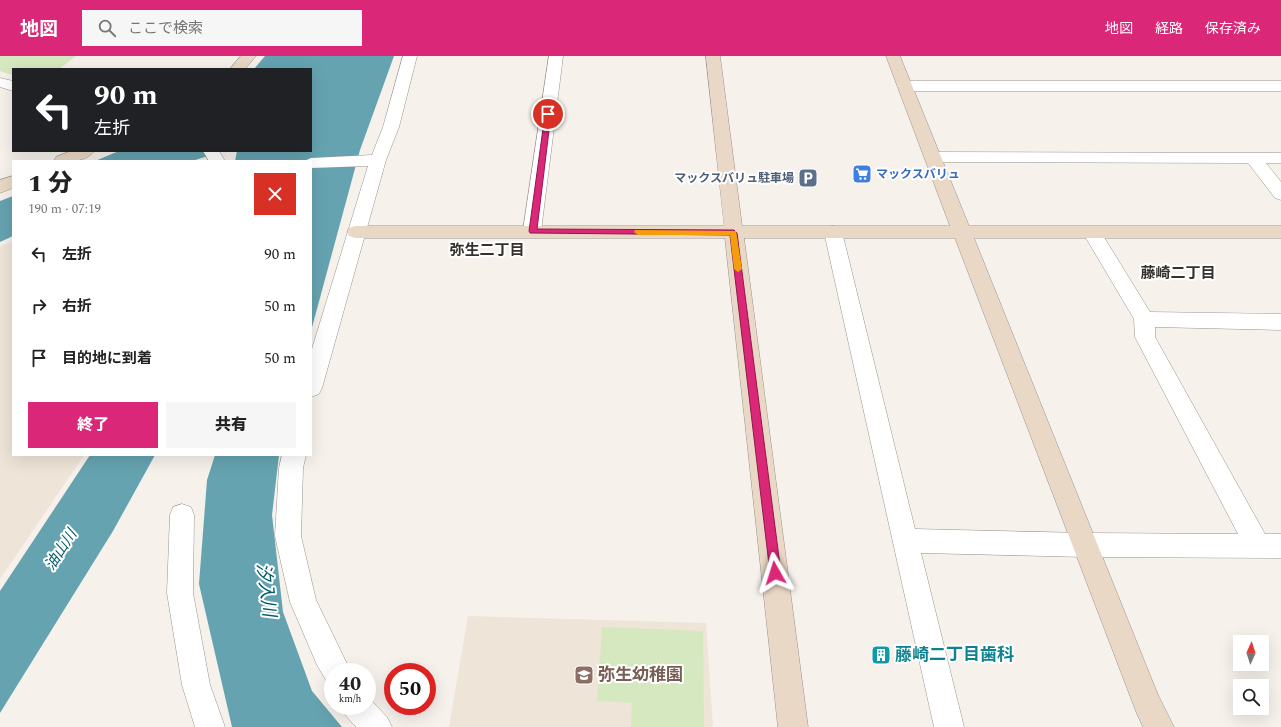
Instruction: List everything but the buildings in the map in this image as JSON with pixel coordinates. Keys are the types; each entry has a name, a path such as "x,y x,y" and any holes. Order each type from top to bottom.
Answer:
{"street":[{"path":"238,68 249,56"},
{"path":"312,385 356,232 364,215 372,161 391,127 410,56"},
{"path":"532,231 556,56"},
{"path":"713,56 793,727"},
{"path":"893,56 1148,704 1159,727"},
{"path":"905,86 1281,86"},
{"path":"64,160 84,152"},
{"path":"933,157 1281,158"},
{"path":"1253,158 1281,194"},
{"path":"312,163 372,161"},
{"path":"0,187 12,181"},
{"path":"356,232 1281,232"},
{"path":"833,232 949,727"},
{"path":"1092,233 1144,319 1144,337 1270,546"},
{"path":"1144,319 1281,322"},
{"path":"294,456 291,468 288,536 302,602 331,663"},
{"path":"182,515 180,593 196,686 210,727"},
{"path":"905,541 1085,545 1270,546"},
{"path":"365,715 377,727"}],"shaded area":[{"path":"12,241 12,456 83,456 0,579 0,246"},
{"name":"弥生幼稚園","path":"468,616 706,623 713,727 449,727"}],"green space":[{"path":"0,56 76,56 60,68 12,68 12,75 0,71"},
{"path":"602,627 703,631 704,727 631,727 632,703 597,701"}],"water":[{"path":"265,56 394,56 360,150 312,327 312,160 235,160 237,152 312,152 312,68 255,68"},
{"path":"117,152 221,152 195,160 97,160"},
{"path":"12,196 12,236 0,242 0,201"},
{"name":"油山川","path":"89,456 154,456 113,531 0,713 0,591"},
{"name":"汐入川","path":"215,456 279,456 272,515 283,612 312,691 324,705 324,715 332,715 342,727 232,727 199,584 207,480"}],"slow traffic":[{"path":"638,232 734,233 738,269"}],"place":[{"name":"マックスバリュ","path":"862,174"},
{"name":"マックスバリュ駐車場","path":"808,178"},
{"name":"藤崎二丁目歯科","path":"881,655"},
{"name":"弥生幼稚園","path":"584,675"}],"district":[{"name":"弥生二丁目","path":"487,250"},
{"name":"藤崎二丁目","path":"1178,273"}],"route":[{"path":"548,114 532,231 734,233 775,573"}]}
